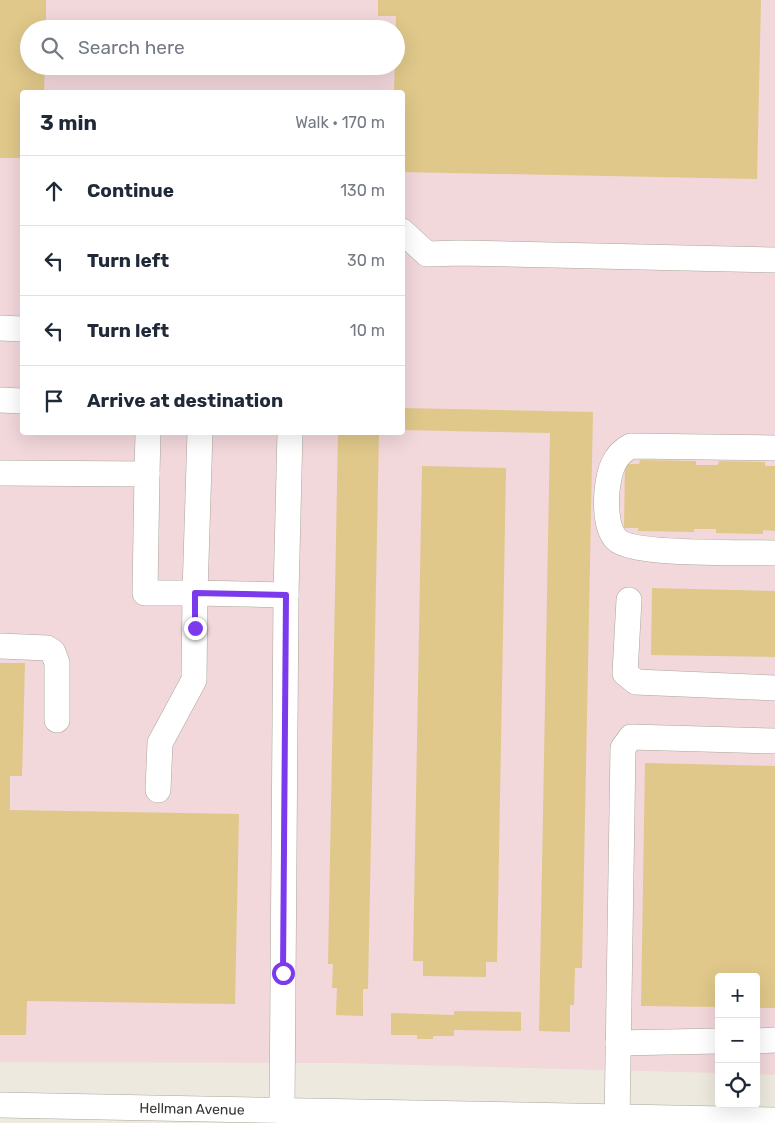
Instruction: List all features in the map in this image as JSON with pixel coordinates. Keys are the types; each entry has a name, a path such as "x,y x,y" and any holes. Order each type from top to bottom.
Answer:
{"street":[{"path":"405,234 428,254 460,253 775,260"},
{"path":"0,328 20,328"},
{"path":"0,400 20,401"},
{"path":"148,435 145,593 286,595"},
{"path":"158,790 160,743 194,680 200,435"},
{"path":"272,1115 290,435"},
{"path":"775,448 631,446 621,451 613,463 609,475 607,499 610,528 616,540 630,547 652,550 775,553"},
{"path":"0,473 147,474"},
{"path":"629,600 625,673 636,682 775,688"},
{"path":"0,646 47,648 53,652 57,663 57,720"},
{"path":"617,1120 622,748 631,737 775,741"},
{"path":"760,1041 775,1040"},
{"path":"618,1043 715,1041"},
{"name":"Hellman Avenue","path":"0,1111 617,1120 775,1120"}],"shaded area":[{"path":"0,0 775,0 775,1075 760,1074 760,973 715,973 715,1073 340,1063 0,1062"}],"building":[{"path":"0,0 46,0 46,20 20,20 20,75 45,75 44,90 20,90 20,158 0,158"},
{"path":"378,0 761,0 757,179 405,172 405,90 394,90 394,75 405,75 405,20 396,20 396,16 378,16"},
{"path":"405,408 593,412 582,968 575,968 574,1005 570,1005 570,1032 539,1031 550,433 405,430"},
{"path":"338,435 379,435 368,989 363,989 363,1016 336,1015 337,988 332,988 333,964 328,964"},
{"path":"640,460 696,461 696,465 718,465 719,461 765,462 765,466 775,466 775,531 763,530 763,534 716,533 716,529 694,529 694,532 638,531 638,528 624,528 625,464 639,464"},
{"path":"422,466 506,468 497,962 486,962 486,977 423,976 423,961 413,961"},
{"path":"652,588 775,591 775,657 651,655"},
{"path":"0,663 25,663 22,776 10,776 10,810 239,814 235,1004 27,1001 26,1035 0,1035"},
{"path":"645,763 775,766 775,1008 760,1008 760,973 715,973 715,1007 641,1006"},
{"path":"454,1011 521,1012 521,1031 454,1030 454,1036 433,1036 433,1039 417,1039 417,1035 391,1035 391,1013 454,1015"}],"route":[{"path":"195,628 195,593 286,595 283,973"}]}
